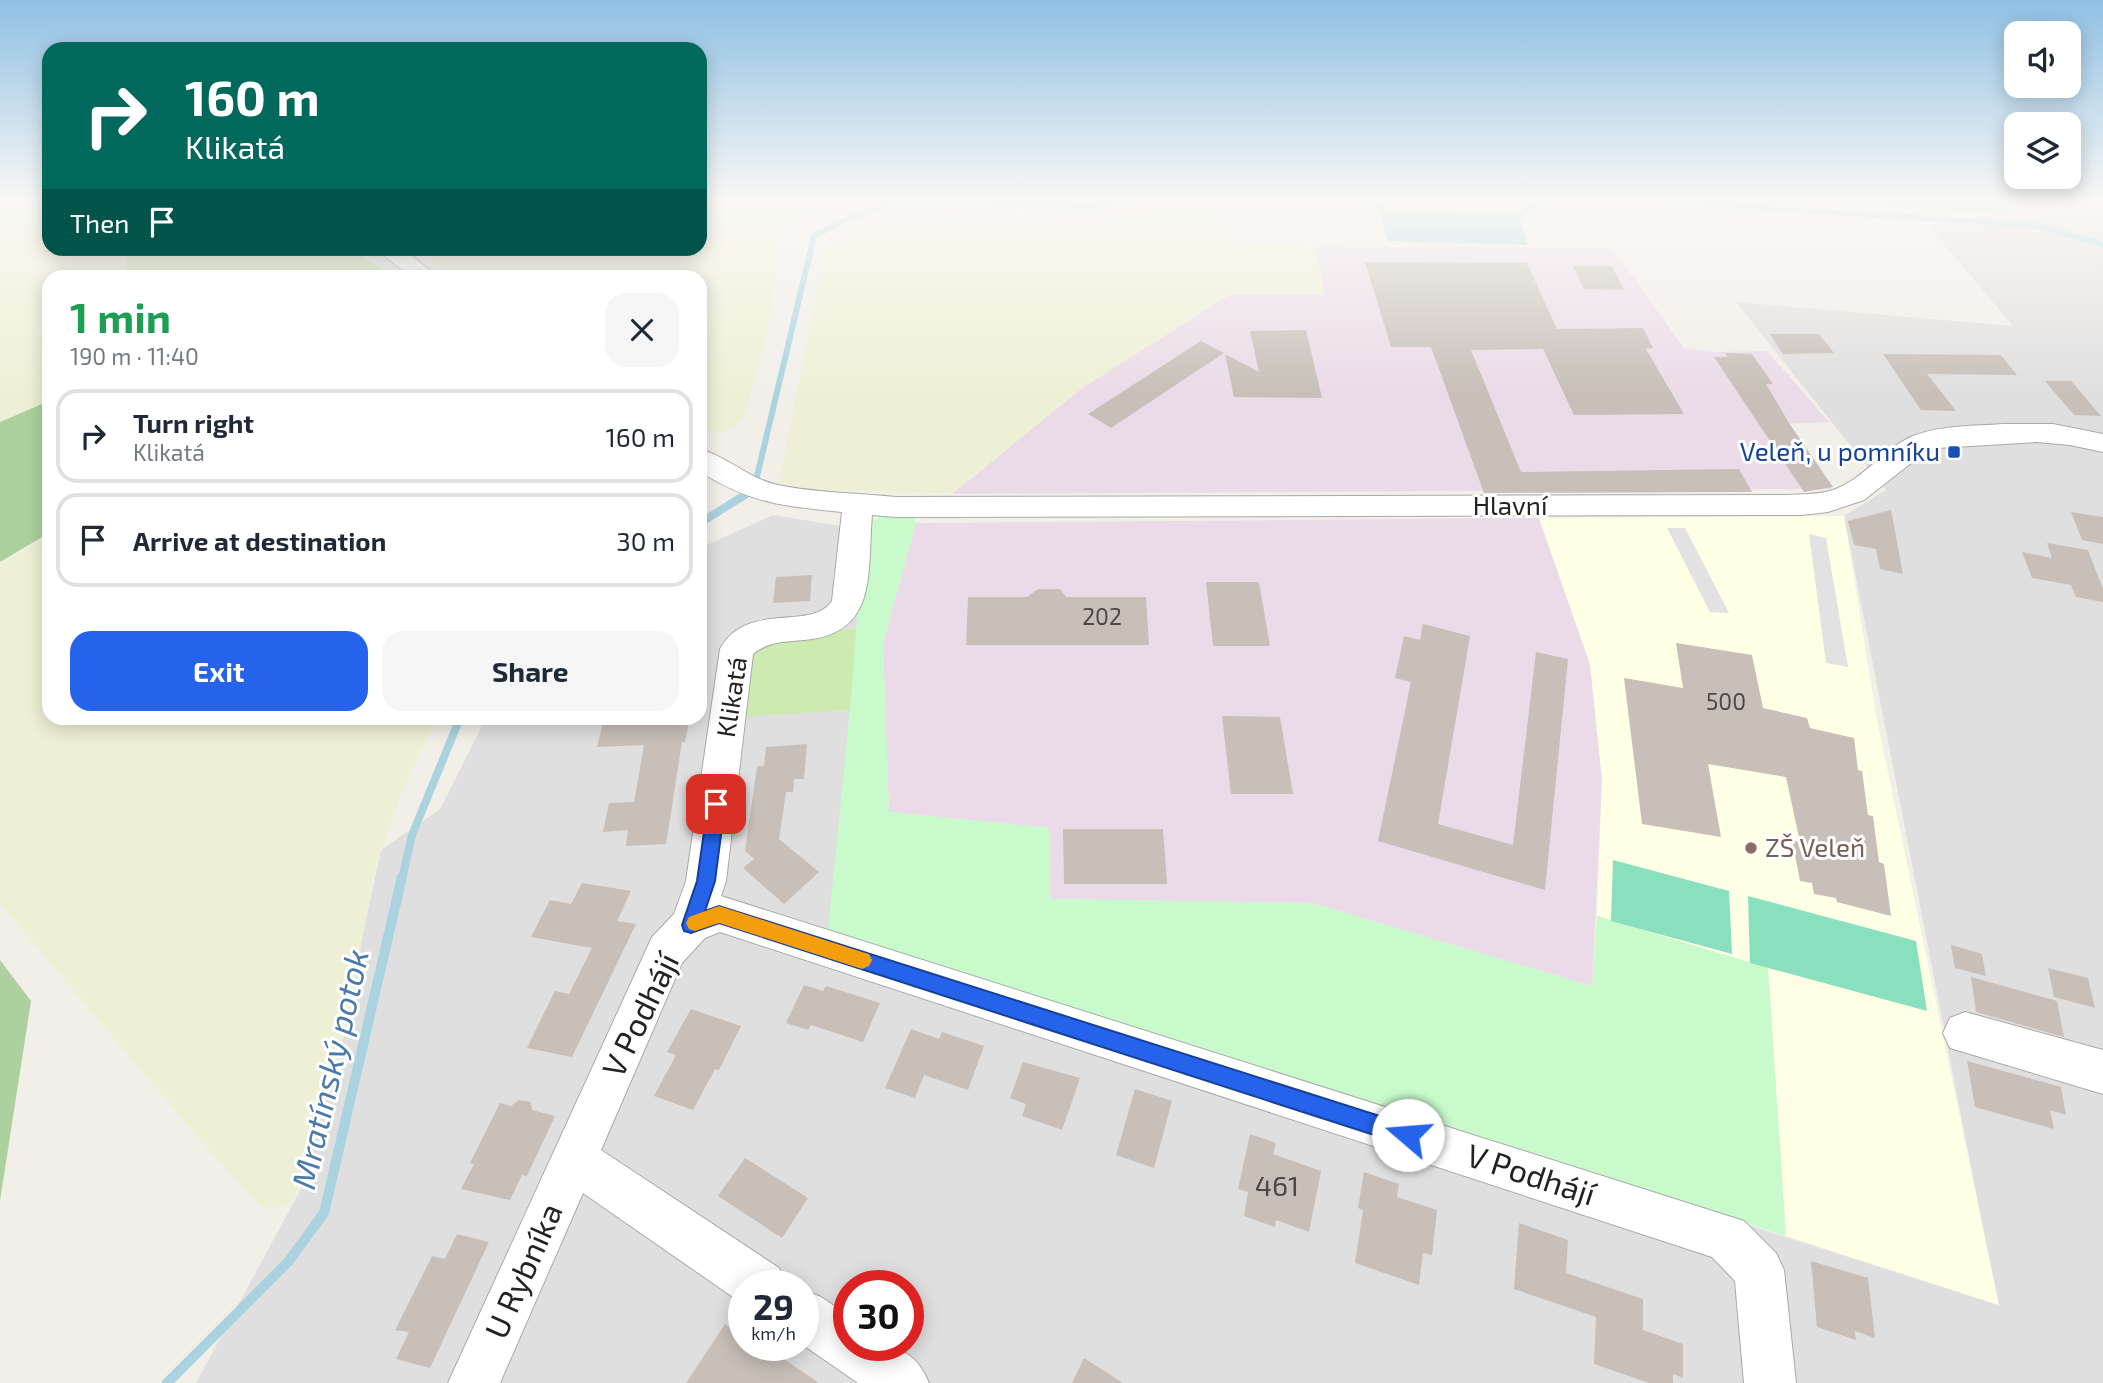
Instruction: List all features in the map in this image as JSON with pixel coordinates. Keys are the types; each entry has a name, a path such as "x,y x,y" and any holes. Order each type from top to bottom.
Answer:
{"street":[{"name":"Hlavní","path":"707,462 739,482 774,495 896,507 1813,504 1856,492 1899,457 1924,443 1943,438 2040,432 2071,434 2103,443"},
{"name":"Klikatá","path":"691,925 706,881 737,649 756,632 820,626 836,620 844,612 848,602 858,505"},
{"name":"V Podhájí","path":"574,1159 667,950 691,925 719,914 1727,1238 1759,1270 1770,1383"},
{"path":"1965,1033 2103,1072"},
{"path":"574,1159 737,1270"},
{"name":"U Rybníka","path":"474,1383 574,1159"},
{"path":"819,1326 903,1383"}],"shaded area":[{"path":"0,266 126,266 125,270 42,270 42,403 0,422"},
{"path":"437,266 775,266 769,324 746,412 735,427 720,433 707,429 707,270 445,270"},
{"path":"822,266 1319,266 1324,295 1229,295 1082,388 952,494 815,490 779,483"},
{"path":"1319,266 1625,266 1684,348 1711,352 1767,351 1829,422 1783,424 1831,489 952,494 1082,388 1229,295 1324,295"},
{"path":"1962,266 2103,266 2103,1383 196,1383 302,1187 328,1094 381,850 440,809 482,725 707,725 707,545 773,515 841,526 864,526 829,931 1998,1305 1844,516 1886,490 1736,302 2013,326"},
{"name":"ZŠ Veleň","path":"1844,516 1876,715 1999,1305 1786,1236 1768,968 1597,916 1602,779 1590,664 1539,518"},
{"path":"1539,518 1590,664 1602,779 1592,986 1312,903 1049,899 1049,828 889,812 883,643 916,523"},
{"path":"1667,528 1685,528 1729,613 1710,612"},
{"path":"1809,534 1826,538 1848,667 1826,663"},
{"path":"42,539 42,725 434,725 403,789 374,871 348,1021 302,1187 284,1207 262,1208 217,1160 0,904 0,565"}],"green space":[{"path":"126,266 376,266 383,270 124,270"},
{"path":"42,404 42,537 0,562 0,422"},
{"path":"888,512 913,517 916,523 883,643 889,812 1049,828 1050,899 1312,903 1592,986 1597,916 1768,968 1786,1236 828,930 850,710 864,526"},
{"path":"857,628 850,710 740,717 747,647 764,639"},
{"path":"1613,860 1729,891 1732,954 1611,921"},
{"path":"1748,896 1916,941 1927,1011 1750,963"},
{"path":"0,960 31,1001 0,1201"}],"building":[{"path":"1366,266 1528,266 1557,329 1643,328 1653,348 1646,349 1684,414 1574,415 1543,349 1471,350 1521,472 1739,469 1752,492 1484,493 1431,347 1391,347"},
{"path":"1573,266 1612,266 1624,290 1584,289"},
{"path":"1306,330 1322,398 1234,397 1225,354 1259,372 1250,331"},
{"path":"1770,334 1819,334 1834,353 1783,354"},
{"path":"1201,341 1224,353 1111,428 1088,414"},
{"path":"1725,353 1752,354 1773,384 1766,384 1789,423 1833,487 1804,492 1714,357 1728,357"},
{"path":"1883,354 2001,355 2017,375 1927,374 1956,411 1921,410"},
{"path":"2045,381 2071,381 2101,416 2074,415"},
{"path":"1891,510 1903,574 1880,569 1876,549 1854,545 1848,521"},
{"path":"2071,512 2103,517 2103,544 2082,540"},
{"path":"2047,543 2088,550 2103,589 2103,602 2076,597 2071,585 2032,578 2022,552 2052,558"},
{"path":"812,575 810,601 773,603 776,577"},
{"path":"1206,582 1259,582 1270,646 1213,646"},
{"path":"1038,589 1060,589 1066,597 1146,597 1149,645 966,645 968,597 1027,597"},
{"path":"1423,624 1470,636 1438,824 1513,845 1536,652 1568,659 1545,890 1378,841 1411,682 1395,678 1404,636 1420,640"},
{"path":"1676,643 1752,655 1763,708 1807,718 1810,728 1854,738 1868,815 1873,816 1879,862 1884,864 1891,916 1837,902 1836,898 1814,894 1812,883 1800,881 1792,840 1800,842 1786,777 1708,764 1721,837 1642,824 1624,678 1683,688"},
{"path":"1222,716 1280,717 1293,794 1231,794"},
{"path":"602,725 688,725 685,742 682,742 666,844 626,846 628,830 603,832 609,803 634,802 644,745 597,747"},
{"path":"807,744 804,779 794,779 793,792 786,792 779,839 819,872 784,904 743,868 754,859 745,851 757,766 764,766 766,747"},
{"path":"1063,829 1163,829 1167,884 1064,884"},
{"path":"582,883 631,891 617,921 636,924 572,1057 527,1048 555,991 569,994 592,948 531,937 550,900 571,904"},
{"path":"1951,945 1982,954 1986,976 1955,968"},
{"path":"2048,968 2088,978 2095,1008 2054,997"},
{"path":"1971,977 2057,1001 2064,1037 1976,1012"},
{"path":"804,985 823,991 826,986 880,1003 863,1042 811,1025 808,1030 786,1023"},
{"path":"691,1009 741,1026 719,1070 715,1069 693,1110 654,1096 676,1055 667,1052"},
{"path":"911,1029 939,1039 942,1032 984,1046 968,1090 924,1075 915,1098 885,1088"},
{"path":"1967,1061 2061,1087 2066,1115 2050,1110 2054,1129 1975,1107"},
{"path":"1023,1062 1080,1078 1062,1130 1022,1116 1026,1104 1010,1098"},
{"path":"1135,1089 1172,1101 1154,1168 1116,1155"},
{"path":"519,1100 531,1102 532,1110 555,1116 527,1176 522,1175 510,1200 461,1189 474,1164 470,1163 500,1103 511,1106"},
{"path":"1250,1134 1276,1143 1273,1154 1321,1171 1309,1232 1276,1220 1275,1227 1244,1216 1248,1192 1238,1189"},
{"path":"745,1158 808,1198 782,1238 718,1196"},
{"path":"1364,1172 1399,1184 1397,1197 1437,1210 1432,1255 1423,1253 1419,1285 1355,1263 1363,1210 1358,1208"},
{"path":"1519,1223 1568,1240 1566,1273 1643,1299 1643,1330 1683,1344 1683,1378 1673,1374 1673,1383 1649,1383 1594,1364 1596,1317 1514,1289"},
{"path":"457,1234 489,1242 430,1368 396,1359 409,1332 395,1330 432,1256 445,1259"},
{"path":"1811,1261 1868,1278 1875,1338 1855,1331 1856,1340 1817,1327"},
{"path":"725,1324 728,1326 728,1361 787,1361 819,1383 686,1383"},
{"path":"1084,1358 1123,1383 1072,1383"}],"waterway":[{"name":"Mratínský potok","path":"748,493 754,489 807,266"},
{"name":"Mratínský potok","path":"707,519 748,493"},
{"name":"Mratínský potok","path":"402,879 412,835 457,725"},
{"name":"Mratínský potok","path":"167,1383 288,1262 324,1213 402,877"}],"slow traffic":[{"path":"695,923 719,914 862,960"}],"place":[{"name":"Veleň, u pomníku","path":"1954,452"},
{"name":"ZŠ Veleň","path":"1751,848"}],"route":[{"path":"716,804 706,881 691,925 719,914 1408,1135"}]}
